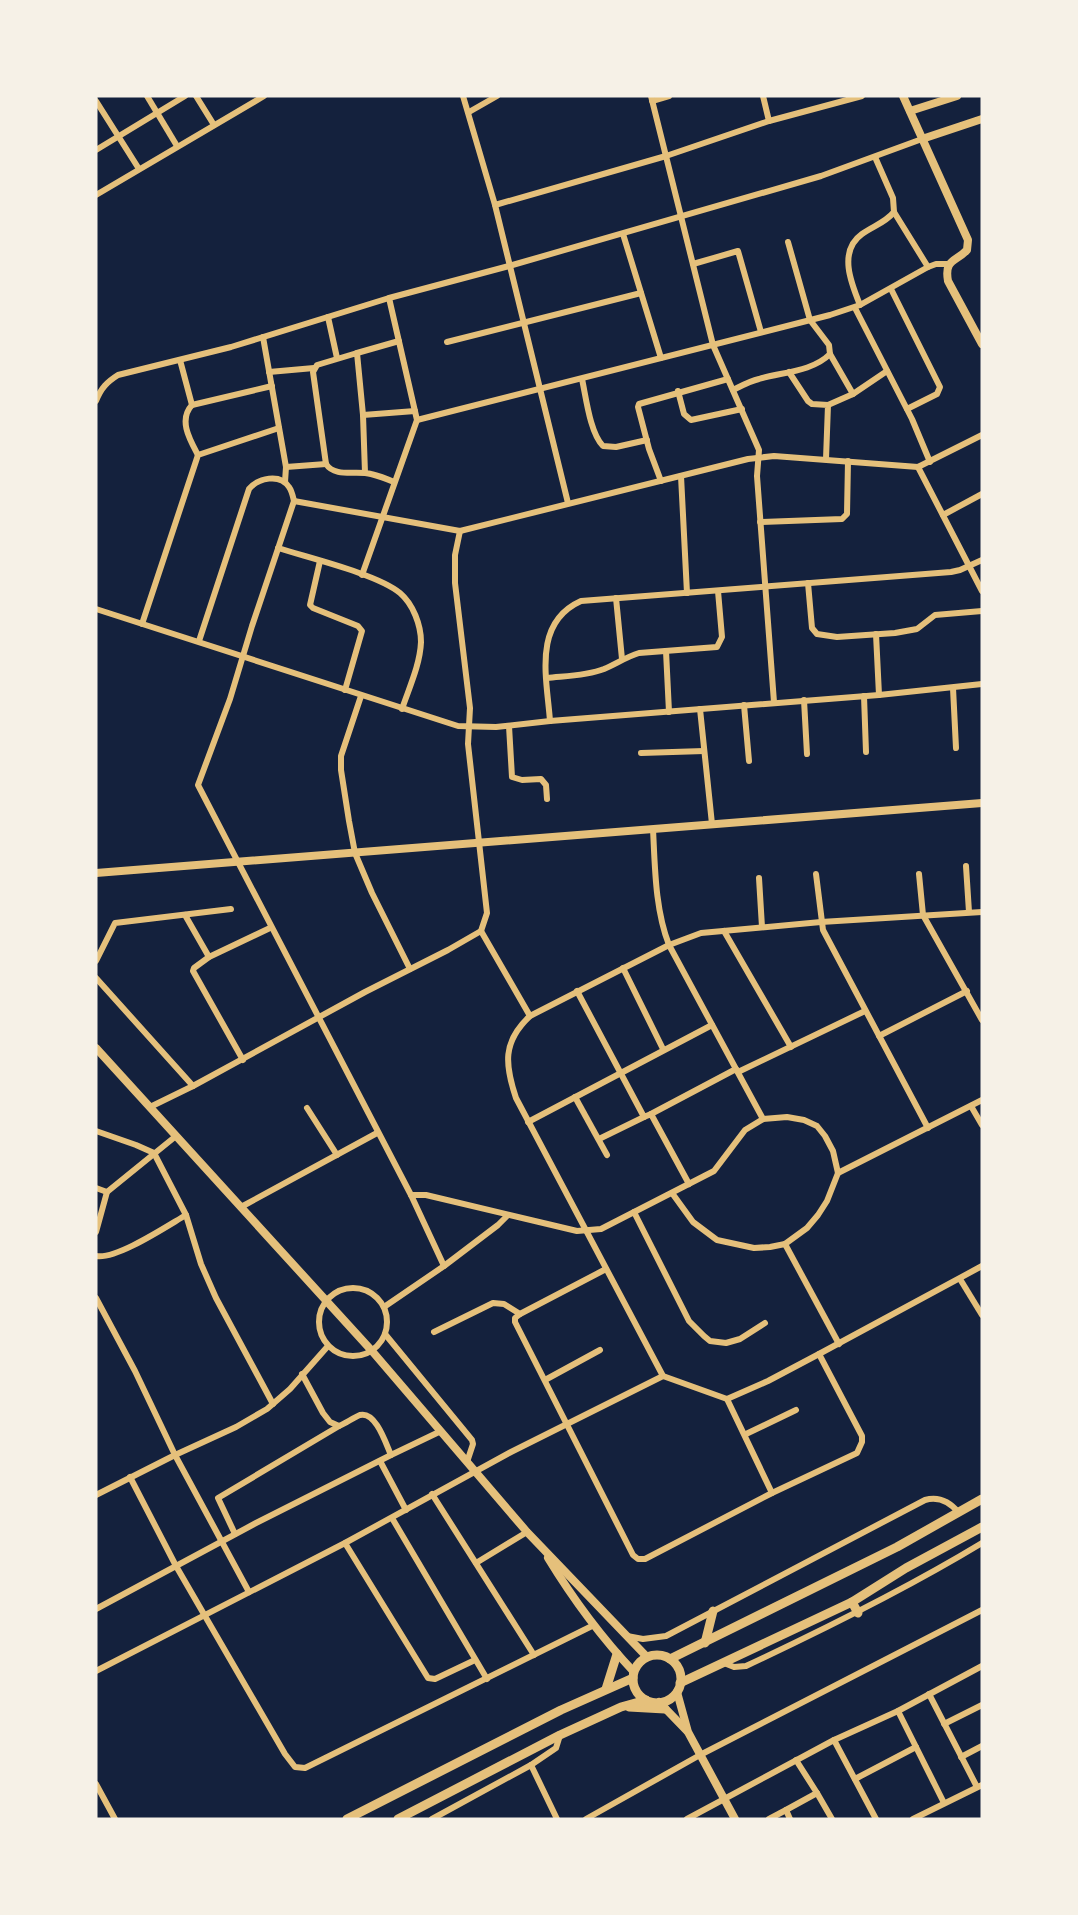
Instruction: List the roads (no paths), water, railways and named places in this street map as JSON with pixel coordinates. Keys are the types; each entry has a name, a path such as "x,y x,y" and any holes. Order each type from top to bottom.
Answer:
{"main road":[{"path":"96,873 982,803"},
{"path":"96,1048 372,1351 439,1432 541,1548 647,1656"},
{"path":"670,1659 897,1547 982,1499"},
{"path":"621,1707 662,1706 678,1687 852,1602 906,1568 982,1527"},
{"path":"541,1548 567,1589 633,1675 635,1689 646,1700 662,1706"},
{"path":"852,1602 858,1613"},
{"path":"705,1643 713,1611"},
{"path":"606,1689 617,1654"},
{"path":"347,1819 633,1675 641,1661 647,1656 655,1655 670,1659 680,1671 678,1687"},
{"path":"398,1819 560,1735 621,1707 646,1700"}],"street":[{"path":"147,96 177,146"},
{"path":"96,150 185,96"},
{"path":"196,96 214,125"},
{"path":"245,96 250,104"},
{"path":"96,195 264,96"},
{"path":"463,96 495,205 568,503"},
{"path":"469,112 497,96"},
{"path":"669,96 651,98 713,345 757,443 764,586 774,702"},
{"path":"762,96 769,121"},
{"path":"495,205 666,156 769,121 862,96"},
{"path":"417,420 858,307 928,267 949,264 967,250 968,240 903,96"},
{"path":"910,111 957,96"},
{"path":"96,101 139,169"},
{"path":"96,401 101,390 118,375 263,337 389,298 509,267 682,217 820,176 982,119"},
{"path":"875,157 892,198 894,212 928,267"},
{"path":"894,212 886,221 860,236 851,246 848,260 849,275 858,307 930,462"},
{"path":"623,234 662,358"},
{"path":"788,242 810,320 829,345 830,354 853,394"},
{"path":"693,264 738,251 761,332"},
{"path":"949,264 948,281 982,344"},
{"path":"891,289 940,387 937,394 907,409"},
{"path":"447,342 641,293"},
{"path":"362,575 417,420 389,298"},
{"path":"328,317 337,358"},
{"path":"263,337 286,468 285,482"},
{"path":"269,372 314,368 337,358 399,341"},
{"path":"357,353 363,415 365,473"},
{"path":"733,390 759,379 825,360 830,354"},
{"path":"180,360 192,405"},
{"path":"314,368 326,464 330,470 365,473 394,482"},
{"path":"789,372 807,401 812,404 828,405 853,394 887,371"},
{"path":"582,379 598,442 603,446 616,447 646,440"},
{"path":"661,481 646,440 639,404 728,379"},
{"path":"142,624 198,455 187,432 187,410 192,405 272,386"},
{"path":"678,392 684,414 691,420 742,409"},
{"path":"826,459 828,405"},
{"path":"363,415 415,411"},
{"path":"198,455 279,428"},
{"path":"294,501 460,531 759,457 826,459 918,467 982,435"},
{"path":"760,522 842,519 845,517 847,514 848,461"},
{"path":"286,468 326,464"},
{"path":"918,467 982,591"},
{"path":"681,476 687,593"},
{"path":"199,641 249,489 258,481 268,479 285,482 290,487 294,501 230,699 198,785 270,928 411,1195 444,1266"},
{"path":"944,515 982,494"},
{"path":"150,1107 481,931 487,913 468,744 470,708 454,583 454,555 460,531"},
{"path":"278,548 362,575 391,586 402,594 416,617 421,643 402,709"},
{"path":"550,721 546,646 549,636 565,611 580,601 951,572 982,560"},
{"path":"320,561 310,605 358,626 362,631 345,690"},
{"path":"808,583 814,632 837,637 911,631 939,614 982,611"},
{"path":"547,678 589,673 639,653 708,649 719,645 722,637 718,591"},
{"path":"616,598 622,659"},
{"path":"96,609 361,696 469,728 879,695 982,684"},
{"path":"876,634 879,695"},
{"path":"666,651 669,712"},
{"path":"952,688 956,748"},
{"path":"361,696 346,738 341,763 347,812 355,853 410,969"},
{"path":"864,696 866,752"},
{"path":"804,700 807,754"},
{"path":"744,705 749,761"},
{"path":"700,709 712,824"},
{"path":"509,726 512,777 522,780 542,779 546,785 547,799"},
{"path":"641,753 704,751"},
{"path":"654,829 657,889 663,930 763,1119"},
{"path":"966,866 969,912"},
{"path":"816,874 821,922 838,962 928,1128"},
{"path":"920,874 923,915 982,1020"},
{"path":"759,878 762,927"},
{"path":"96,962 115,923 231,909"},
{"path":"772,1493 746,1434 727,1399 663,1376 516,1098 507,1064 515,1033 530,1016 669,945 701,933 821,922 982,912"},
{"path":"185,915 209,957"},
{"path":"243,1059 194,975 194,968 209,957 270,928"},
{"path":"481,931 530,1016"},
{"path":"724,931 790,1047"},
{"path":"623,968 663,1049"},
{"path":"96,978 193,1086"},
{"path":"577,991 644,1117"},
{"path":"879,1036 966,991"},
{"path":"599,1139 865,1011"},
{"path":"528,1122 712,1025"},
{"path":"575,1097 607,1155"},
{"path":"838,1173 982,1100"},
{"path":"971,1106 982,1125"},
{"path":"307,1108 337,1155"},
{"path":"651,1114 689,1184"},
{"path":"411,1195 426,1195 577,1231 601,1229 719,1167 745,1130 763,1119 787,1117 804,1120 816,1126 825,1136 833,1152 838,1173 827,1201 818,1215 796,1238 785,1244 754,1248 717,1240 693,1222 672,1193"},
{"path":"96,1131 136,1145 153,1154 186,1215 201,1264 216,1298 273,1404"},
{"path":"241,1207 377,1133"},
{"path":"96,1232 107,1191 176,1136"},
{"path":"96,1188 107,1191"},
{"path":"634,1212 689,1321 704,1336 711,1341 726,1343 740,1339 765,1323"},
{"path":"96,1256 102,1257 118,1252 186,1215"},
{"path":"384,1307 444,1266 507,1216"},
{"path":"785,1244 839,1344"},
{"path":"727,1399 768,1381 839,1344 982,1266"},
{"path":"606,1269 520,1314 515,1318 515,1325 568,1423 633,1555 638,1559 645,1559 856,1452 862,1442 862,1436 819,1354"},
{"path":"960,1279 982,1315"},
{"path":"343,1289 364,1290 374,1295 384,1307 387,1323 386,1334 372,1351 360,1356 338,1353 328,1346 321,1336 318,1324 320,1312 333,1294 343,1289"},
{"path":"96,1298 135,1371 174,1455 249,1592"},
{"path":"434,1332 493,1303 504,1304 520,1314"},
{"path":"386,1334 472,1440 467,1462"},
{"path":"96,1495 174,1455 236,1427 273,1404 328,1346"},
{"path":"545,1380 600,1350"},
{"path":"303,1374 323,1413 330,1422 339,1426"},
{"path":"96,1671 345,1543 475,1471 663,1376"},
{"path":"746,1434 796,1410"},
{"path":"235,1534 217,1500 219,1497 339,1426 359,1416 370,1416 375,1421 391,1455"},
{"path":"96,1609 235,1534 439,1432"},
{"path":"380,1461 406,1510"},
{"path":"130,1477 176,1566 285,1754 295,1767 304,1768 594,1625"},
{"path":"432,1494 534,1655"},
{"path":"626,1635 644,1639 659,1638 925,1500 934,1498 944,1500 959,1512"},
{"path":"392,1518 487,1679"},
{"path":"476,1563 527,1532"},
{"path":"345,1543 429,1678 435,1679 475,1660"},
{"path":"724,1663 734,1667 746,1666 858,1613 925,1578 982,1543"},
{"path":"586,1819 700,1755 982,1610"},
{"path":"687,1819 834,1740 898,1711 982,1666"},
{"path":"678,1687 688,1732 735,1819"},
{"path":"913,1819 979,1786 961,1757 929,1694"},
{"path":"944,1724 982,1705"},
{"path":"662,1706 688,1732"},
{"path":"898,1711 944,1803"},
{"path":"432,1819 531,1765 556,1748 560,1735"},
{"path":"834,1740 876,1819"},
{"path":"961,1757 982,1746"},
{"path":"855,1779 916,1747"},
{"path":"796,1760 832,1819"},
{"path":"531,1765 557,1819"},
{"path":"96,1784 115,1819"},
{"path":"769,1819 817,1794"},
{"path":"786,1810 790,1819"}]}
